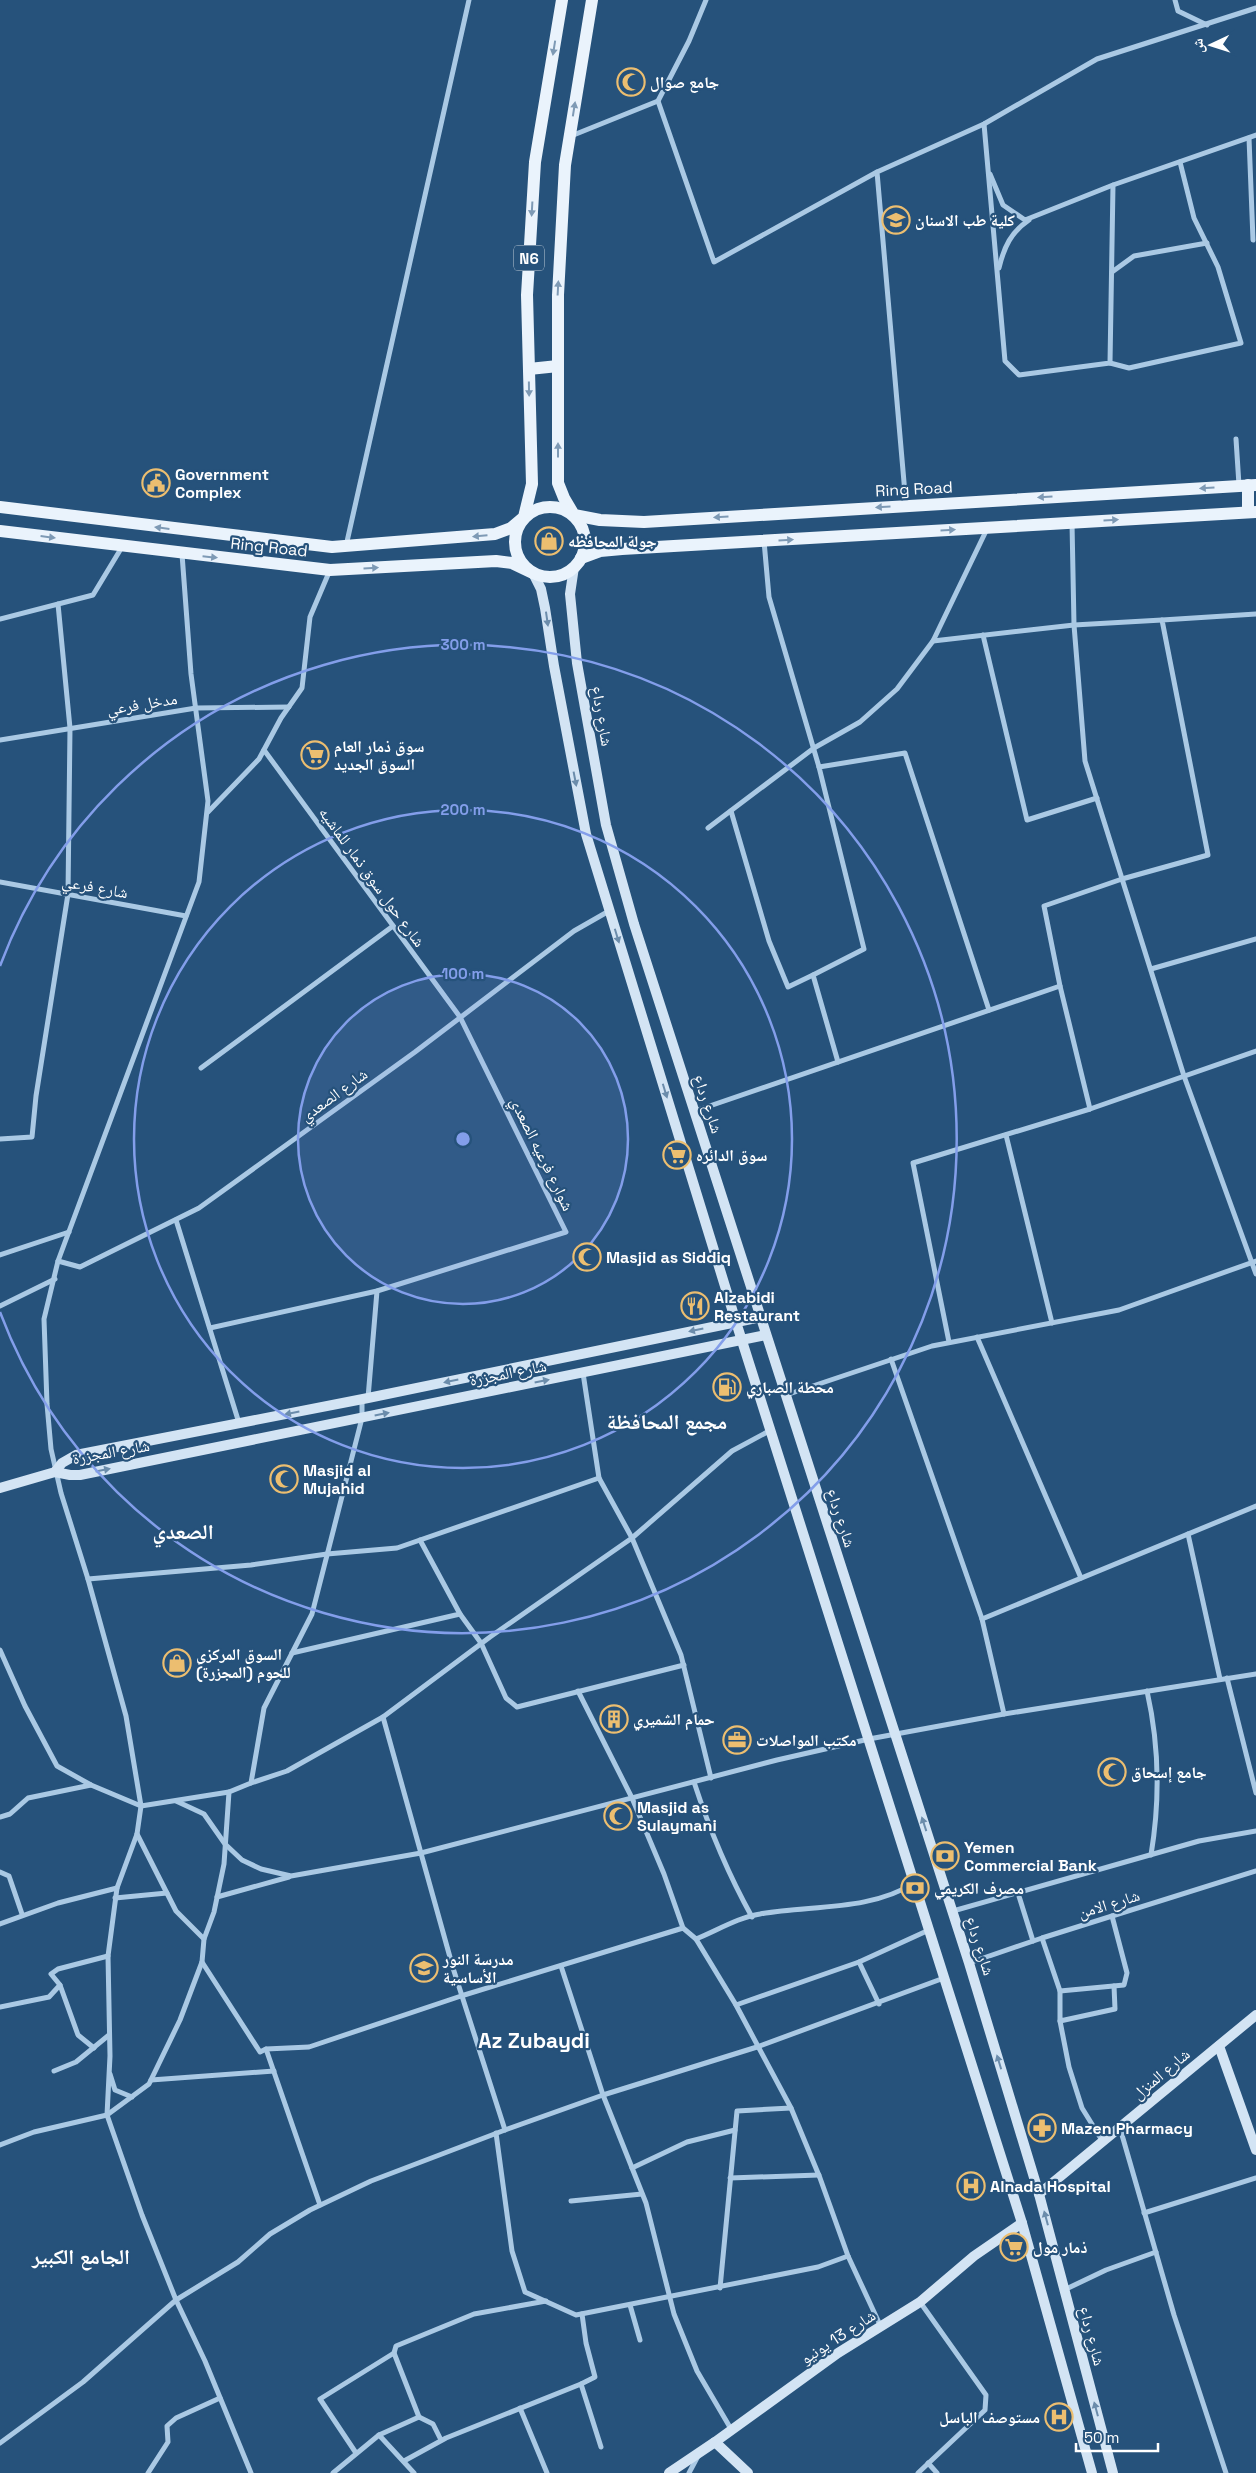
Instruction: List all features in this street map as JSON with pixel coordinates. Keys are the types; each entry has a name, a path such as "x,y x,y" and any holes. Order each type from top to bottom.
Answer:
{"main road":[{"name":"N6","path":"524,517 532,484 527,295 535,162 562,0"},
{"name":"N6","path":"574,515 558,483 558,295 565,165 592,0"},
{"path":"529,369 558,366"},
{"name":"Ring Road","path":"574,515 600,520 644,522 1248,485"},
{"path":"578,563 585,547 585,535 581,524 574,515 564,509 543,506 524,517 516,531 515,547 524,566 533,573 543,577 555,577 600,552 622,549 1252,512 1248,485"},
{"name":"Ring Road","path":"0,506 251,539 332,547 495,534 511,528 524,517"},
{"name":"Ring Road","path":"0,531 330,570 496,560 512,563 533,573"},
{"path":"248,561 251,539"},
{"name":"شارع رداع","path":"578,563 570,594 577,663 606,825 634,924 970,1963 1039,2194 1113,2473"},
{"path":"533,573 541,588 586,834 736,1322 1022,2223 1092,2473"},
{"name":"شارع المجزرة","path":"760,1317 365,1399 76,1455 62,1463 55,1472 75,1475 766,1335"},
{"path":"0,1488 55,1472"},
{"name":"شارع المنزل","path":"1039,2194 1256,2016"},
{"path":"1219,2046 1256,2150"},
{"name":"شارع 13 يونيو","path":"674,2472 838,2353 920,2302 974,2256 1022,2223"},
{"path":"715,2442 748,2473"}],"street":[{"path":"346,546 469,0"},
{"path":"570,137 658,101 690,41 706,0"},
{"path":"1175,0 1178,11 1208,26"},
{"path":"658,101 714,262 877,172 984,124 1097,60 1208,26 1256,8"},
{"path":"984,124 1004,361 1019,375 1110,363 1129,368 1241,343 1218,267 1194,218 1180,162"},
{"path":"988,170 1004,205 1025,220 1113,185 1256,135"},
{"path":"1249,138 1253,240"},
{"path":"877,172 906,506"},
{"path":"1110,363 1113,185"},
{"path":"997,273 1004,246 1020,226 1038,215"},
{"path":"1112,272 1134,256 1207,243"},
{"path":"1236,439 1248,485"},
{"path":"1072,523 1074,625 1085,761 1184,1076 1256,1274"},
{"path":"708,828 814,748 860,722 897,689 933,640 988,528"},
{"path":"731,811 769,941 788,987 864,949 814,748 769,597 764,541"},
{"path":"0,619 93,595 122,546"},
{"path":"182,554 196,708 208,801 199,882 58,1261 44,1319 48,1426 55,1472 88,1579 126,1716 141,1806 137,1834 117,1888 108,1956 109,2072 107,2115 142,2215 176,2300 251,2473"},
{"path":"207,813 259,759 289,706 302,688 310,617 330,570"},
{"path":"0,1139 32,1137 36,1096 68,894 70,728 58,604"},
{"path":"933,640 1074,625 1256,614"},
{"path":"1090,1109 1060,986 1044,906 1122,879 1208,855 1162,620"},
{"path":"983,635 1027,820 1097,798"},
{"name":"مدخل فرعي","path":"0,740 196,708 289,706"},
{"name":"شارع حول سوق ذمار للماشيه","path":"264,750 460,1017"},
{"path":"819,767 905,753 989,1010"},
{"name":"شارع فرعي","path":"0,882 186,916"},
{"name":"شارع الصعدي","path":"58,1261 80,1267 200,1208 574,931 609,911"},
{"path":"201,1068 393,926"},
{"path":"1151,969 1256,939"},
{"path":"813,976 838,1062"},
{"path":"694,1111 1060,986"},
{"name":"شوارع فرعيه الصعدي","path":"210,1328 377,1291 566,1232 460,1017"},
{"path":"949,1342 913,1162 1090,1109 1256,1051"},
{"path":"1006,1135 1052,1323"},
{"path":"176,1220 239,1423"},
{"path":"0,1255 69,1232"},
{"path":"786,1395 949,1342 1119,1310 1253,1262"},
{"path":"0,1306 55,1279"},
{"path":"251,1783 264,1708 312,1614 362,1418 377,1291"},
{"path":"977,1337 1081,1578"},
{"path":"892,1359 982,1618 1004,1714"},
{"path":"583,1373 599,1478 632,1538 684,1665 711,1778"},
{"path":"0,1650 2,1658 57,1766 91,1785 141,1806 229,1792 286,1771 383,1717 481,1643 632,1538 732,1451 771,1430"},
{"path":"88,1579 251,1565 327,1554 397,1548 599,1478"},
{"path":"982,1618 1256,1506"},
{"path":"1188,1534 1220,1680"},
{"path":"420,1540 460,1614 481,1643 506,1698 517,1707 684,1665"},
{"path":"292,1653 460,1614"},
{"path":"217,1897 291,1876 421,1853 869,1739 1004,1714 1256,1674"},
{"path":"1227,1678 1256,1793"},
{"path":"578,1691 632,1798 664,1874 683,1928 696,1939 736,2005 791,2108 819,2175 848,2256 881,2327"},
{"path":"1147,1691 1155,1750 1157,1818 1151,1855"},
{"path":"383,1717 462,1996 505,2130"},
{"path":"694,1782 714,1842 728,1874 752,1916"},
{"path":"0,1817 10,1814 28,1798 91,1785"},
{"path":"0,2145 34,2132 107,2115 151,2080 180,2020 202,1962 204,1939 217,1897 224,1864 229,1792"},
{"path":"176,1801 204,1814 225,1844 242,1860 261,1869 291,1876"},
{"path":"953,1911 1199,1841 1256,1831"},
{"path":"137,1834 176,1910 204,1939"},
{"path":"0,1872 9,1876 22,1914"},
{"name":"شارع الامن","path":"970,1963 1042,1938 1256,1872"},
{"path":"696,1939 752,1916 862,1902 899,1893 915,1883"},
{"path":"0,1924 22,1914 117,1888"},
{"path":"1018,1892 1033,1941"},
{"path":"115,1898 167,1893"},
{"path":"1060,1992 1124,1985 1127,1973 1112,1916"},
{"path":"202,1962 260,2052 266,2048 309,2047 462,1996 683,1928"},
{"path":"736,2005 859,1962 930,1930"},
{"path":"1042,1938 1060,1992 1060,2022 1069,2067 1082,2108 1103,2142"},
{"path":"94,2048 78,2035 60,1985 51,1974 58,1969 108,1956"},
{"path":"859,1962 880,2004"},
{"path":"561,1966 603,2094 642,2194 674,2314 697,2371 731,2429"},
{"path":"0,2442 83,2382 176,2300 238,2262 270,2234 320,2206 371,2181 496,2133 603,2094 757,2047 880,2004 945,1978"},
{"path":"0,2007 50,1997 60,1985"},
{"path":"1060,2022 1115,2009 1114,1986"},
{"path":"54,2071 76,2062 109,2035"},
{"path":"266,2048 320,2206"},
{"path":"151,2080 274,2071"},
{"path":"109,2072 115,2090 132,2096"},
{"path":"720,2288 737,2111 791,2108"},
{"path":"1120,2128 1144,2213 1226,2473"},
{"path":"632,2168 688,2142 735,2130"},
{"path":"496,2133 512,2251 526,2292 576,2315 818,2268 848,2256"},
{"path":"730,2178 819,2175"},
{"path":"1144,2213 1256,2178"},
{"path":"571,2201 642,2194"},
{"path":"1064,2290 1106,2270 1156,2252"},
{"path":"441,2440 433,2424 419,2417 394,2353 396,2346 474,2314 546,2301"},
{"path":"918,2473 985,2410 986,2395 920,2302"},
{"path":"630,2305 640,2340"},
{"path":"404,2462 441,2440 581,2384 595,2376 586,2343 582,2314"},
{"path":"356,2453 320,2399 394,2353"},
{"path":"581,2384 602,2447"},
{"path":"148,2473 168,2442 167,2426 176,2418 220,2398"},
{"path":"520,2408 547,2473"},
{"path":"333,2473 379,2435 419,2417"},
{"path":"379,2435 414,2473"},
{"path":"689,2473 700,2452"},
{"path":"928,2463 936,2473"}],"place":[{"name":"جامع صوال","path":"631,82"},
{"name":"كلية طب الاسنان","path":"896,220"},
{"name":"Government Complex","path":"156,483"},
{"name":"جولة المحافظه","path":"549,541"},
{"name":"سوق ذمار العام السوق الجديد","path":"315,755"},
{"name":"سوق الدائره","path":"677,1155"},
{"name":"Masjid as Siddiq","path":"587,1257"},
{"name":"Alzabidi Restaurant","path":"695,1306"},
{"name":"محطة الصباري","path":"727,1387"},
{"name":"Masjid al Mujahid","path":"284,1479"},
{"name":"السوق المركزي للحوم (المجزرة)","path":"177,1663"},
{"name":"حمام الشميري","path":"614,1719"},
{"name":"مكتب المواصلات","path":"737,1740"},
{"name":"جامع إسحاق","path":"1112,1772"},
{"name":"Masjid as Sulaymani","path":"618,1816"},
{"name":"Yemen Commercial Bank","path":"945,1856"},
{"name":"مصرف الكريمي","path":"915,1888"},
{"name":"مدرسة النور الأساسية","path":"424,1968"},
{"name":"Mazen Pharmacy","path":"1042,2128"},
{"name":"Alnada Hospital","path":"971,2186"},
{"name":"ذمار مول","path":"1014,2247"},
{"name":"مستوصف الباسل","path":"1059,2417"}],"district":[{"name":"مجمع المحافظة","path":"667,1421"},
{"name":"الصعدي","path":"183,1531"},
{"name":"Az Zubaydi","path":"534,2040"},
{"name":"الجامع الكبير","path":"81,2256"}]}
